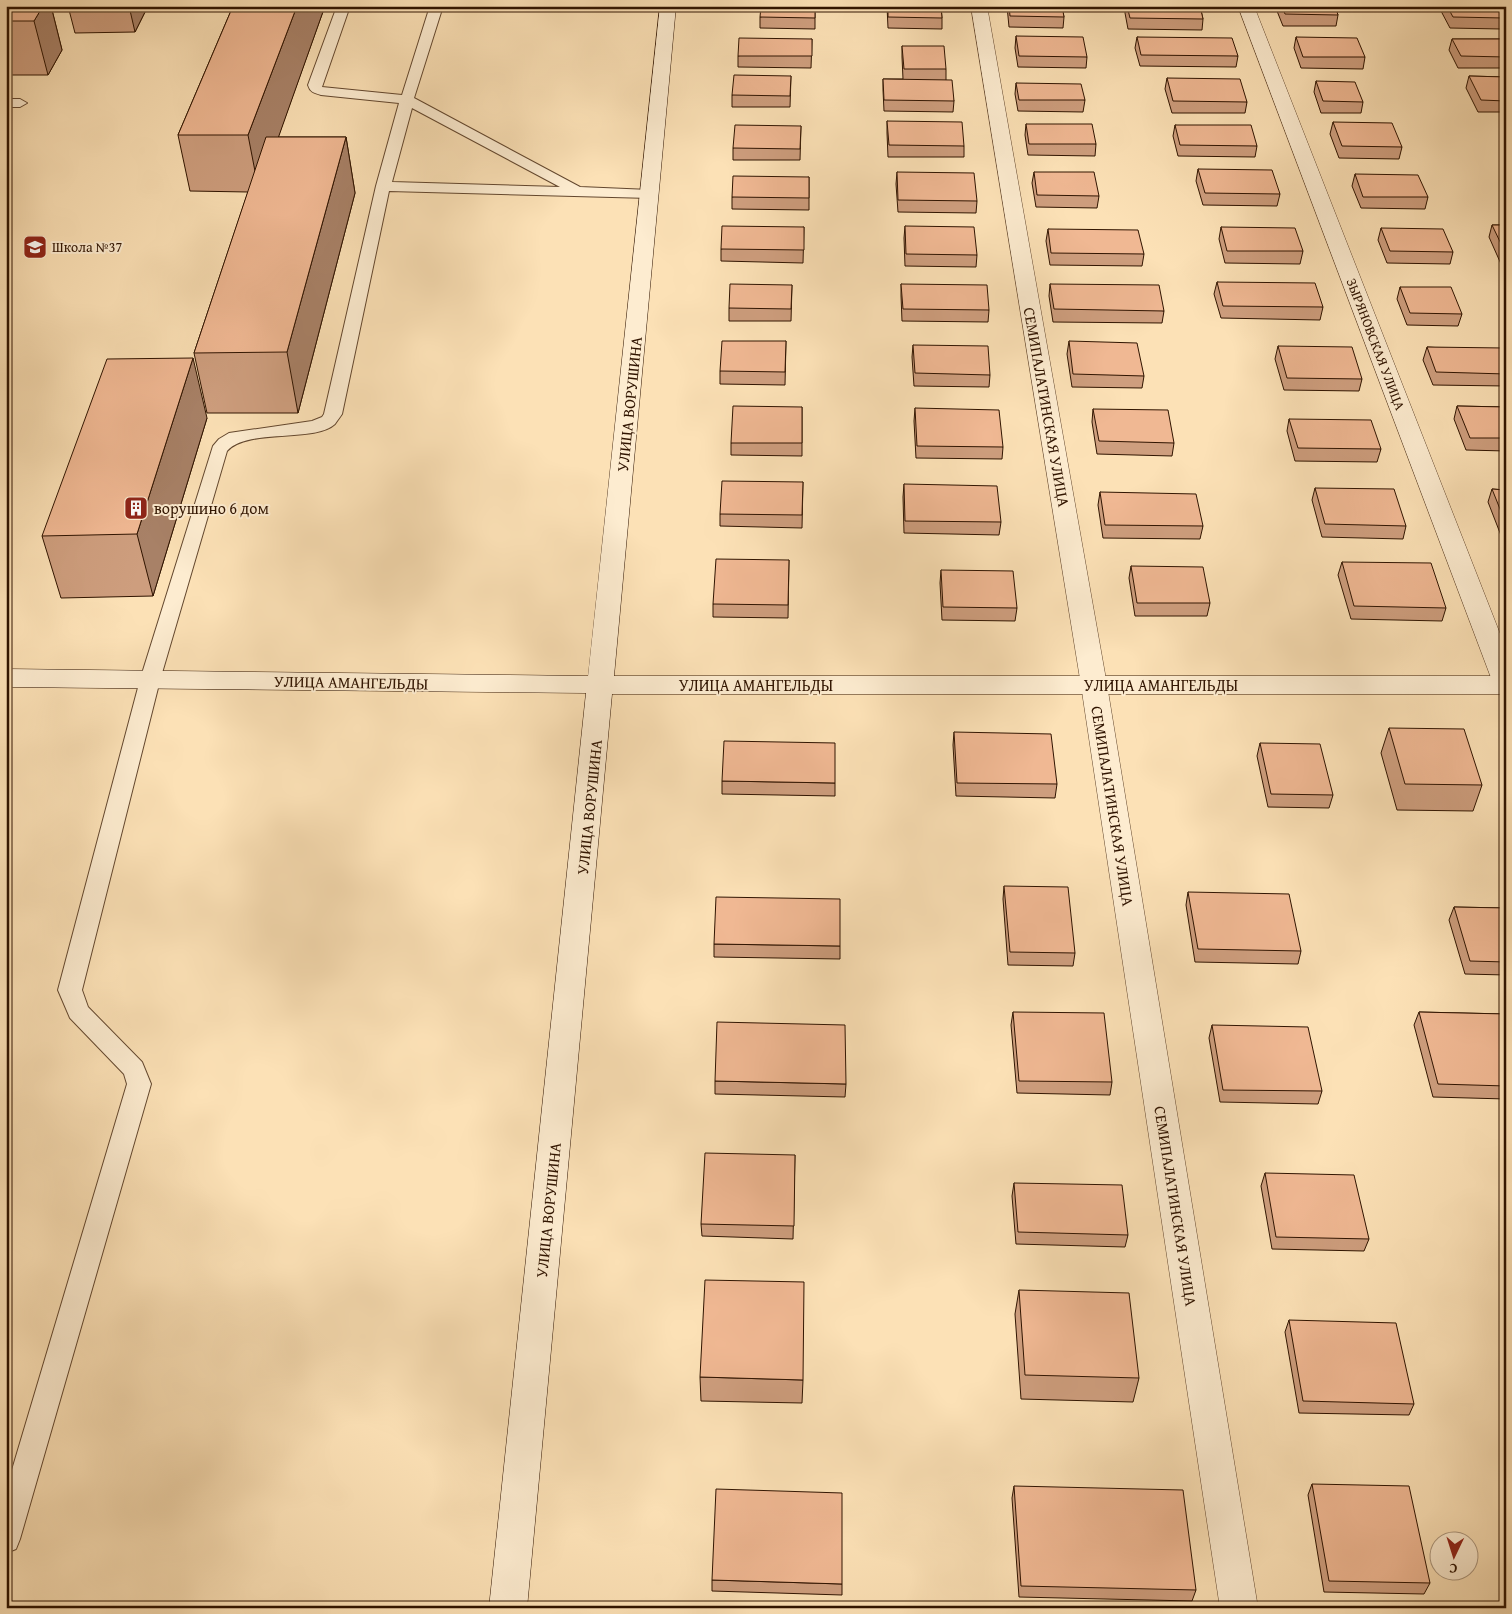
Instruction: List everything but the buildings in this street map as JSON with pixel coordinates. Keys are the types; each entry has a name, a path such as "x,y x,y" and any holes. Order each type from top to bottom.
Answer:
{"street":[{"name":"УЛИЦА ВОРУШИНА","path":"508,1608 668,6"},
{"name":"СЕМИПАЛАТИНСКАЯ УЛИЦА","path":"979,6 1094,685 1239,1608"},
{"name":"ЗЫРЯНОВСКАЯ УЛИЦА","path":"1246,6 1506,684"},
{"name":"УЛИЦА АМАНГЕЛЬДЫ","path":"6,678 601,685 1506,684"}],"lane":[{"path":"344,6 315,86 316,89 407,100 578,191"},
{"path":"6,1539 139,1084 134,1069 78,1012 70,990 150,680 219,450 225,443 235,437 315,426 328,421 333,414 383,186 407,100 437,6"},
{"path":"383,186 650,194"}],"place":[{"name":"Школа №37","path":"35,247"},
{"name":"ворушино 6 дом","path":"136,508"}]}
